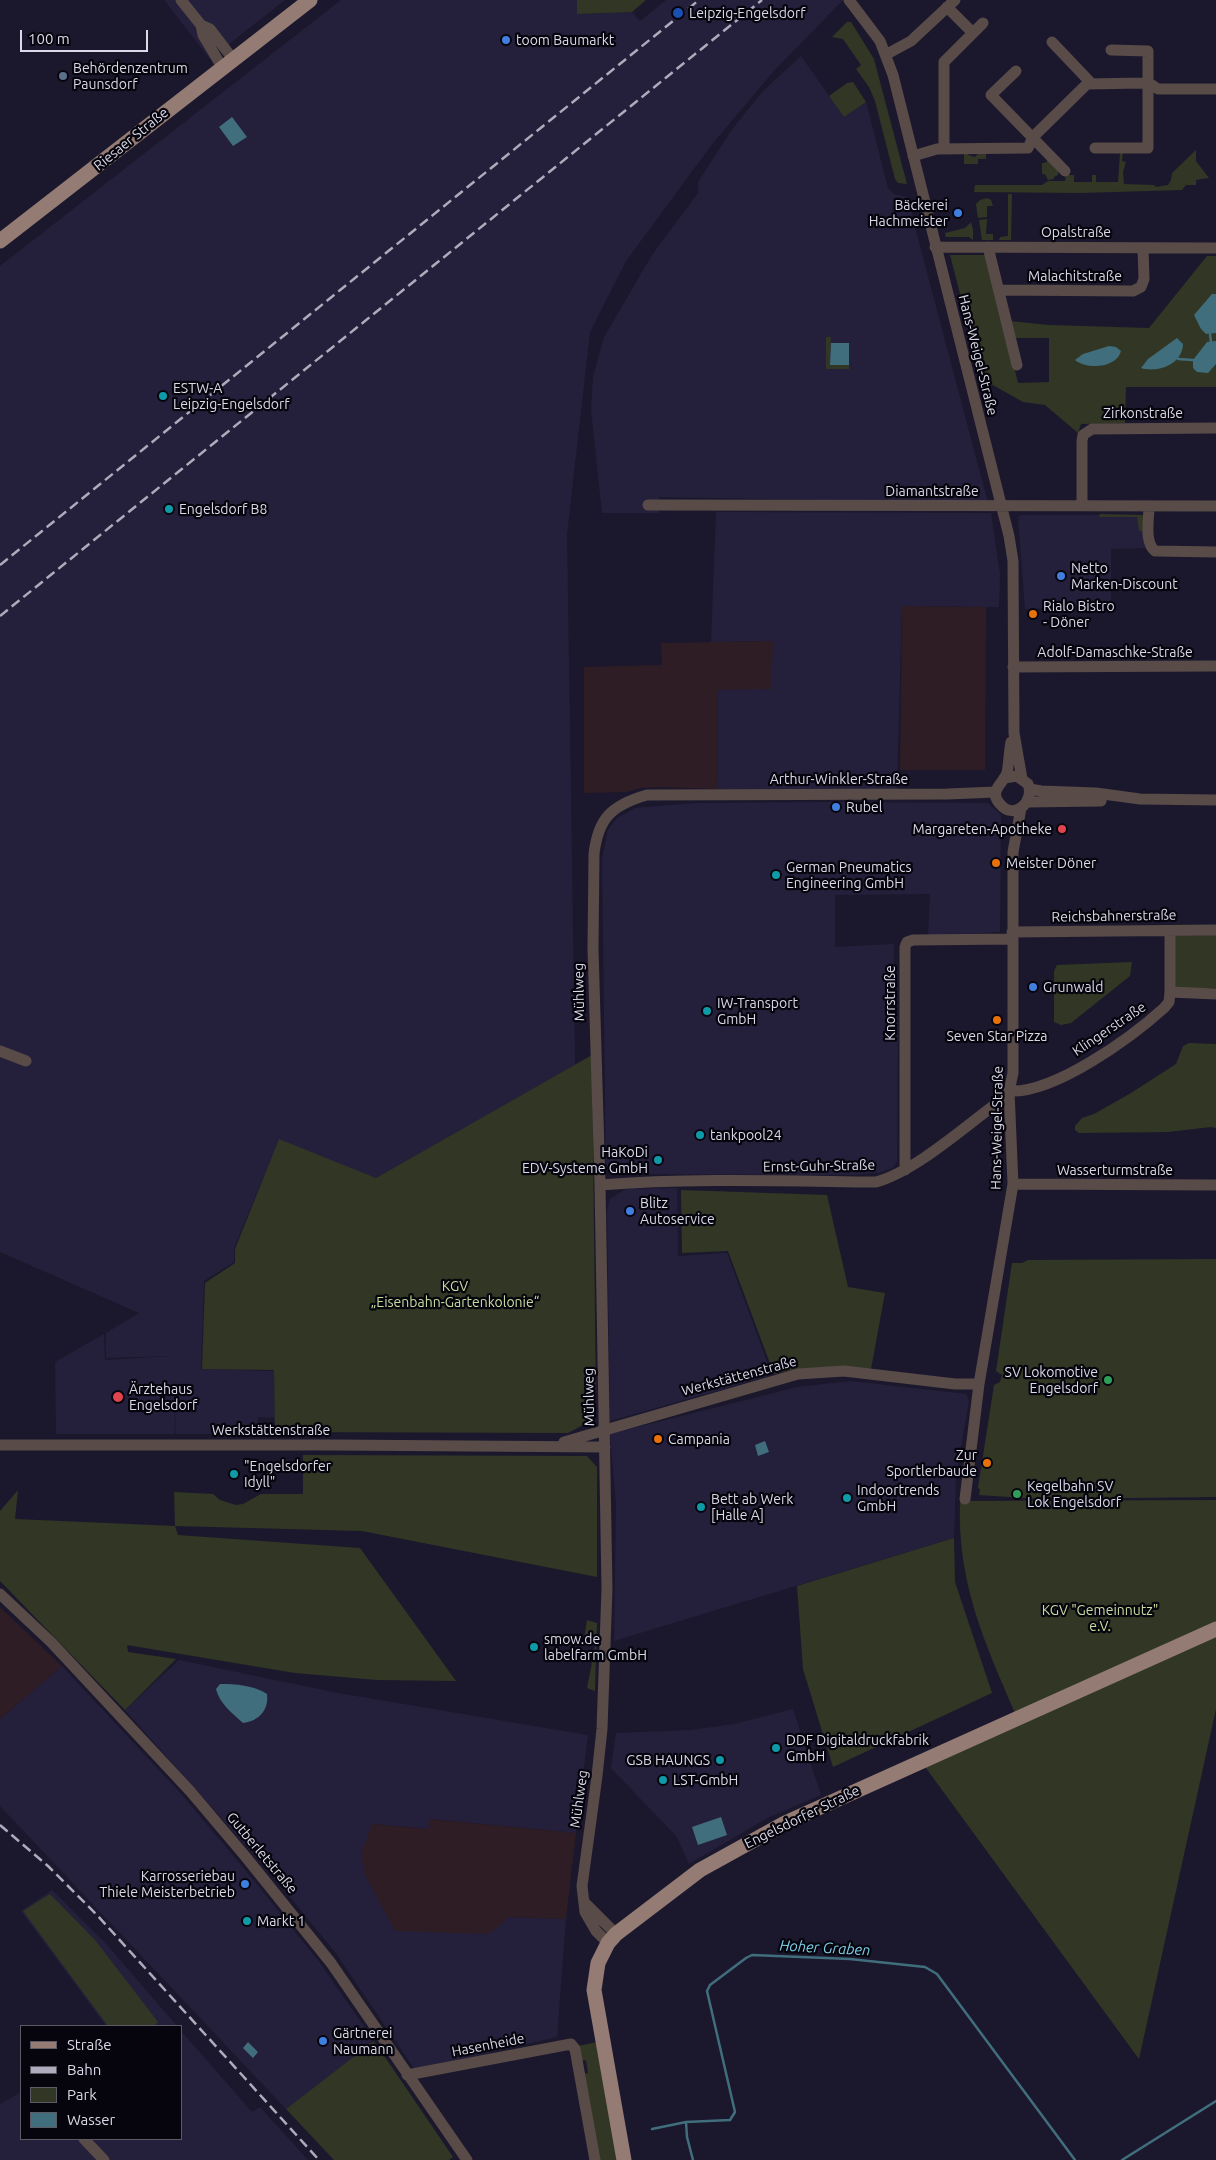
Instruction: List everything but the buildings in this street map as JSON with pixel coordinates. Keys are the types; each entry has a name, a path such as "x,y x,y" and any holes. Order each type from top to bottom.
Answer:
{"main road":[{"name":"Riesaer Straße","path":"0,241 310,0"},
{"name":"Engelsdorfer Straße","path":"624,2160 594,1990 598,1963 612,1939 700,1870 785,1823 1216,1629"}],"street":[{"path":"181,0 201,25 210,29 228,63"},
{"name":"Hans-Weigel-Straße","path":"853,4 874,32 887,54 1009,536 1013,562 1014,733 1022,778"},
{"path":"887,54 904,46 951,4 973,33"},
{"path":"944,149 944,62 983,23"},
{"path":"1052,42 1091,83"},
{"path":"1094,148 1148,148 1148,51 1111,50"},
{"path":"1016,71 992,95 1065,171"},
{"path":"913,156 944,149 1028,148 1032,137 1080,89 1091,83 1149,83 1158,89 1216,89"},
{"name":"Opalstraße","path":"936,247 1216,248"},
{"path":"988,247 1017,366"},
{"name":"Malachitstraße","path":"999,290 1133,291 1141,287 1144,279 1144,248"},
{"name":"Zirkonstraße","path":"1082,506 1082,441 1087,432 1092,429 1216,428"},
{"name":"Diamantstraße","path":"648,506 1216,506"},
{"path":"1149,506 1149,541 1150,547 1155,551 1216,552"},
{"name":"Adolf-Damaschke-Straße","path":"1013,667 1216,666"},
{"name":"Hans-Weigel-Straße","path":"1004,778 1014,733"},
{"path":"1140,799 1096,793 1041,792 1030,789 1022,778 1012,776 1004,778 999,783 996,792 998,801 1004,807 1012,810 1024,805 1140,799 1216,800"},
{"path":"1024,805 1030,789"},
{"name":"Arthur-Winkler-Straße","path":"594,889 596,839 602,825 613,810 626,801 647,795 947,794 996,792"},
{"name":"Hans-Weigel-Straße","path":"1013,843 1024,805"},
{"name":"Hans-Weigel-Straße","path":"965,1499 979,1384 1014,1184 1010,1091 1013,1073 1013,843 1004,807"},
{"name":"Mühlweg","path":"594,889 594,998 600,1185 607,1590 604,1706 597,1776 582,1886 584,1902 612,1939"},
{"name":"Reichsbahnerstraße","path":"1012,935 1216,930"},
{"path":"1170,931 1170,992 1216,994"},
{"name":"Knorrstraße","path":"905,1170 905,957 907,942 913,940 1012,935"},
{"name":"Klingerstraße","path":"1010,1091 1039,1087 1074,1070 1113,1047 1164,1008 1169,1002 1170,992"},
{"path":"0,1051 26,1061"},
{"name":"Ernst-Guhr-Straße","path":"600,1185 641,1183 876,1182 891,1178 905,1170 1000,1101 1010,1091"},
{"name":"Wasserturmstraße","path":"1014,1184 1216,1185"},
{"name":"Werkstättenstraße","path":"542,1446 567,1442 798,1374 844,1371 954,1384 979,1384"},
{"name":"Werkstättenstraße","path":"0,1446 542,1446 605,1448"},
{"name":"Gutberletstraße","path":"0,1594 50,1642 190,1791 245,1856 328,1959 467,2160"},
{"name":"Hasenheide","path":"407,2075 567,2044 574,2046 595,2160"},
{"path":"85,2140 104,2160"}],"shaded area":[{"path":"164,0 285,0 210,59"},
{"path":"341,0 577,0 577,14 632,12 640,21 666,0 843,0 772,73 713,143 626,261 590,332 567,534 575,1065 376,1178 279,1140 234,1248 234,1262 204,1281 201,1369 274,1371 275,1418 258,1417 258,1434 176,1434 174,1393 175,1434 56,1434 55,1362 104,1334 105,1360 173,1356 106,1358 106,1333 139,1313 0,1252 0,266"},
{"path":"801,56 844,117 866,102 888,188 894,194 907,197 988,503 659,497 659,513 602,513 591,410 593,377 604,337 652,255 698,193 698,182 731,131 762,92"},
{"path":"716,512 991,513 1000,574 999,607 902,606 897,789 717,789 718,690 773,641 711,642"},
{"path":"1021,515 1143,515 1146,548 1111,549 1111,606 1025,609 1018,518"},
{"path":"902,606 986,607 985,770 900,770"},
{"path":"773,641 771,689 718,690 717,789 660,787 640,788 627,792 584,793 584,667 662,665 661,643"},
{"path":"696,803 988,803 1001,815 1000,932 928,936 930,894 835,895 835,947 894,944 893,1017 898,1017 897,1162 892,1168 881,1172 856,1175 611,1174 606,1169 602,859 608,830 617,818 635,808"},
{"path":"677,1188 678,1256 727,1253 772,1375 610,1421 607,1211 610,1199 626,1189"},
{"path":"851,1381 966,1394 969,1401 956,1475 954,1538 614,1641 616,1505 610,1434 798,1387"},
{"path":"0,1607 62,1666 0,1719"},
{"path":"179,1660 338,1693 588,1735 576,1833 431,1819 429,1829 372,1824 509,1917 566,1919 557,2037 415,2070 335,1952 271,1874 125,1710"},
{"path":"62,1666 183,1796 256,1883 320,1963 374,2041 286,2109 0,1806 0,1719"},
{"path":"793,1709 821,1795 767,1818 689,1864 677,1837 611,1768 616,1733 691,1730 734,1724"},
{"path":"430,1819 576,1833 566,1919 509,1917 489,1934 395,1931 365,1875 361,1854 372,1824 429,1829"},
{"path":"52,1890 108,1946 176,2025 105,2025 21,1911"},
{"path":"182,2032 252,2112 260,2107 308,2160 0,2160 0,2104 20,2093 20,2140 182,2140"}],"green space":[{"path":"577,0 646,0 632,12 577,14"},
{"path":"847,22 851,22 874,59 907,184 898,183 895,179 875,101 869,87 856,69 861,65 843,39 832,37"},
{"path":"853,82 866,102 844,117 829,96 847,83"},
{"path":"1196,150 1196,161 1209,178 1196,180 1196,185 1186,185 1182,190 1080,193 974,192 975,185 1042,185 1048,181 1065,181 1066,175 1074,175 1074,182 1092,182 1092,175 1096,175 1096,182 1118,182 1120,153 1123,152 1122,161 1126,162 1123,172 1124,184 1154,185 1156,187 1168,185 1172,173"},
{"path":"967,153 975,157 978,154 986,153 986,159 978,159 978,164 964,164 964,154"},
{"path":"1049,159 1058,168 1058,175 1054,179 1048,180 1045,174 1042,174 1042,163"},
{"path":"1008,194 1012,194 1011,240 999,240 1000,237 1008,236"},
{"path":"987,198 991,200 993,206 987,206 987,217 978,218 976,204 980,200"},
{"path":"987,219 986,234 993,234 993,240 982,240 979,220"},
{"path":"971,222 973,240 969,237 946,237 945,233 965,228"},
{"path":"950,255 987,255 1018,383 1049,382 1049,338 1013,338 1009,321 1049,325 1149,328 1207,256 1216,256 1216,387 1126,387 1125,423 1081,424 1078,433 1045,405 1023,402 982,379"},
{"path":"826,337 831,337 830,365 849,365 849,369 826,369"},
{"path":"1100,514 1143,515 1143,531 1139,531 1137,517 1099,517"},
{"path":"1216,935 1216,988 1173,989 1172,936"},
{"path":"1132,962 1130,976 1071,1023 1061,1025 1054,1022 1054,971 1057,965"},
{"path":"1189,1043 1216,1044 1216,1128 1168,1132 1079,1133 1075,1130 1075,1126 1082,1118 1094,1114 1131,1093 1176,1064 1183,1046"},
{"name":"KGV „Eisenbahn-Gartenkolonie“","path":"592,1055 596,1405 585,1424 568,1433 275,1432 274,1370 202,1369 205,1283 235,1263 235,1249 279,1139 376,1178"},
{"path":"681,1190 827,1195 848,1287 885,1293 871,1369 822,1368 774,1374 728,1251 682,1253"},
{"name":"SV Lokomotive Engelsdorf","path":"1216,1259 1216,1497 1040,1499 979,1495 980,1489 978,1488 994,1385 1000,1382 1002,1375 996,1371 1012,1263 1022,1263 1028,1260"},
{"path":"303,1455 587,1456 597,1467 597,1577 362,1531 175,1526 174,1492 213,1494 220,1500 236,1505 243,1504 261,1494 303,1494"},
{"path":"18,1490 15,1519 175,1526 178,1535 360,1548 456,1681 377,1680 295,1673 127,1645 128,1652 176,1659 125,1710 0,1581 0,1511"},
{"name":"KGV \"Gemeinnutz\" e.V.","path":"1216,1500 1216,1709 1139,2059 923,1764 1015,1713 983,1636 968,1585 960,1530 960,1501"},
{"path":"954,1538 955,1582 992,1693 833,1767 803,1669 797,1586"},
{"path":"587,1620 597,1623 595,1691 587,1688 596,1642 584,1639"},
{"path":"50,1894 95,1940 158,2022 155,2025 107,2025 23,1911"},
{"path":"374,2041 453,2157 449,2160 334,2160 286,2109"},
{"path":"597,2042 619,2160 599,2160 583,2074 588,2073 586,2060 581,2061 578,2046"}],"water":[{"path":"232,117 247,137 233,146 219,127"},
{"path":"1212,294 1216,294 1216,333 1206,334 1201,329 1194,315"},
{"path":"1177,338 1183,344 1182,351 1174,362 1161,368 1141,368 1148,359"},
{"path":"1216,341 1216,364 1208,373 1197,372 1193,368 1193,360 1207,342"},
{"path":"831,343 849,343 849,365 830,365"},
{"path":"1109,346 1116,347 1121,351 1114,361 1108,364 1094,366 1075,360 1083,354"},
{"path":"765,1441 769,1452 758,1456 755,1445"},
{"path":"220,1684 244,1686 262,1691 267,1694 265,1710 254,1720 243,1723 220,1699 216,1689"},
{"path":"721,1817 727,1835 698,1845 692,1827"},
{"path":"248,2042 258,2052 253,2058 243,2048"}],"waterway":[{"path":"1210,334 1211,342"},
{"path":"1178,359 1193,360"},
{"name":"Hoher Graben","path":"693,2160 687,2137 686,2122 730,2120 735,2112 707,1991 710,1985 752,1955 850,1959 925,1967 937,1974 1075,2160"},
{"name":"Hoher Graben","path":"1122,2160 1216,2101"},
{"path":"652,2129 686,2122"}],"railway":[{"path":"0,565 699,0"},
{"path":"0,616 762,0"},
{"path":"0,1825 48,1866 97,1915 319,2160"}],"place":[{"name":"Leipzig-Engelsdorf","path":"678,13"},
{"name":"toom Baumarkt","path":"506,40"},
{"name":"Behördenzentrum Paunsdorf","path":"63,76"},
{"name":"Bäckerei Hachmeister","path":"958,213"},
{"name":"ESTW-A Leipzig-Engelsdorf","path":"163,396"},
{"name":"Engelsdorf B8","path":"169,509"},
{"name":"Netto Marken-Discount","path":"1061,576"},
{"name":"Rialo Bistro - Döner","path":"1033,614"},
{"name":"Rubel","path":"836,807"},
{"name":"Margareten-Apotheke","path":"1062,829"},
{"name":"Meister Döner","path":"996,863"},
{"name":"German Pneumatics Engineering GmbH","path":"776,875"},
{"name":"Grunwald","path":"1033,987"},
{"name":"IW-Transport GmbH","path":"707,1011"},
{"name":"Seven Star Pizza","path":"997,1020"},
{"name":"tankpool24","path":"700,1135"},
{"name":"HaKoDi EDV-Systeme GmbH","path":"658,1160"},
{"name":"Blitz Autoservice","path":"630,1211"},
{"name":"SV Lokomotive Engelsdorf","path":"1108,1380"},
{"name":"Ärztehaus Engelsdorf","path":"118,1397"},
{"name":"Campania","path":"658,1439"},
{"name":"Zur Sportlerbaude","path":"987,1463"},
{"name":"\"Engelsdorfer Idyll\"","path":"234,1474"},
{"name":"Kegelbahn SV Lok Engelsdorf","path":"1017,1494"},
{"name":"Indoortrends GmbH","path":"847,1498"},
{"name":"Bett ab Werk [Halle A]","path":"701,1507"},
{"name":"smow.de labelfarm GmbH","path":"534,1647"},
{"name":"DDF Digitaldruckfabrik GmbH","path":"776,1748"},
{"name":"GSB HAUNGS","path":"720,1760"},
{"name":"LST-GmbH","path":"663,1780"},
{"name":"Karrosseriebau Thiele Meisterbetrieb","path":"245,1884"},
{"name":"Markt 1","path":"247,1921"},
{"name":"Gärtnerei Naumann","path":"323,2041"}]}
